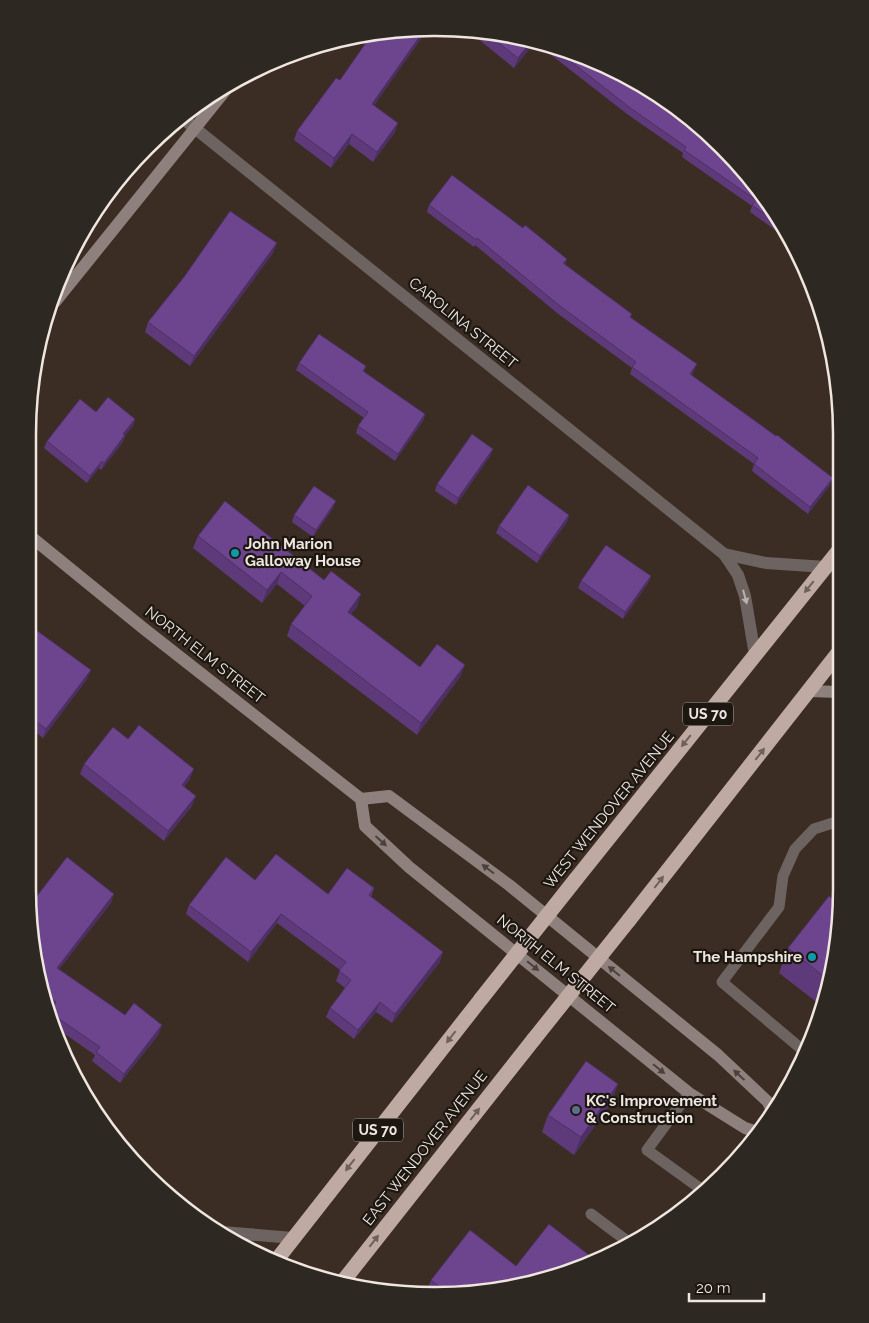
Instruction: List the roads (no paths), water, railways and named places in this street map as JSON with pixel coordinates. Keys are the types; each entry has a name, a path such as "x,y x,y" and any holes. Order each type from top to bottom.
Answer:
{"highway":[{"name":"WEST WENDOVER AVENUE","path":"293,1238 576,879 833,558"},
{"path":"809,691 833,660"},
{"name":"EAST WENDOVER AVENUE","path":"348,1277 809,691"},
{"name":"US 70","path":"280,1255 293,1238"}],"main road":[{"path":"63,292 215,102"},
{"name":"NORTH ELM STREET","path":"36,541 361,799 365,826 409,867 689,1093 751,1130"},
{"path":"809,691 833,692"},
{"name":"NORTH ELM STREET","path":"361,799 389,796 488,868 718,1055 769,1104"}],"street":[{"name":"CAROLINA STREET","path":"188,123 724,554 738,575 745,596 755,655"},
{"name":"CAROLINA STREET","path":"724,554 766,564 826,567"},
{"path":"235,1233 293,1238"}],"lane":[{"path":"799,1047 722,982 778,907 783,876 794,850 814,829 833,823"},
{"path":"689,1093 647,1150 698,1187"},
{"path":"591,1214 624,1239"}],"place":[{"name":"John Marion Galloway House","path":"235,553"},
{"name":"The Hampshire","path":"812,957"},
{"name":"KC's Improvement & Construction","path":"576,1110"}]}
